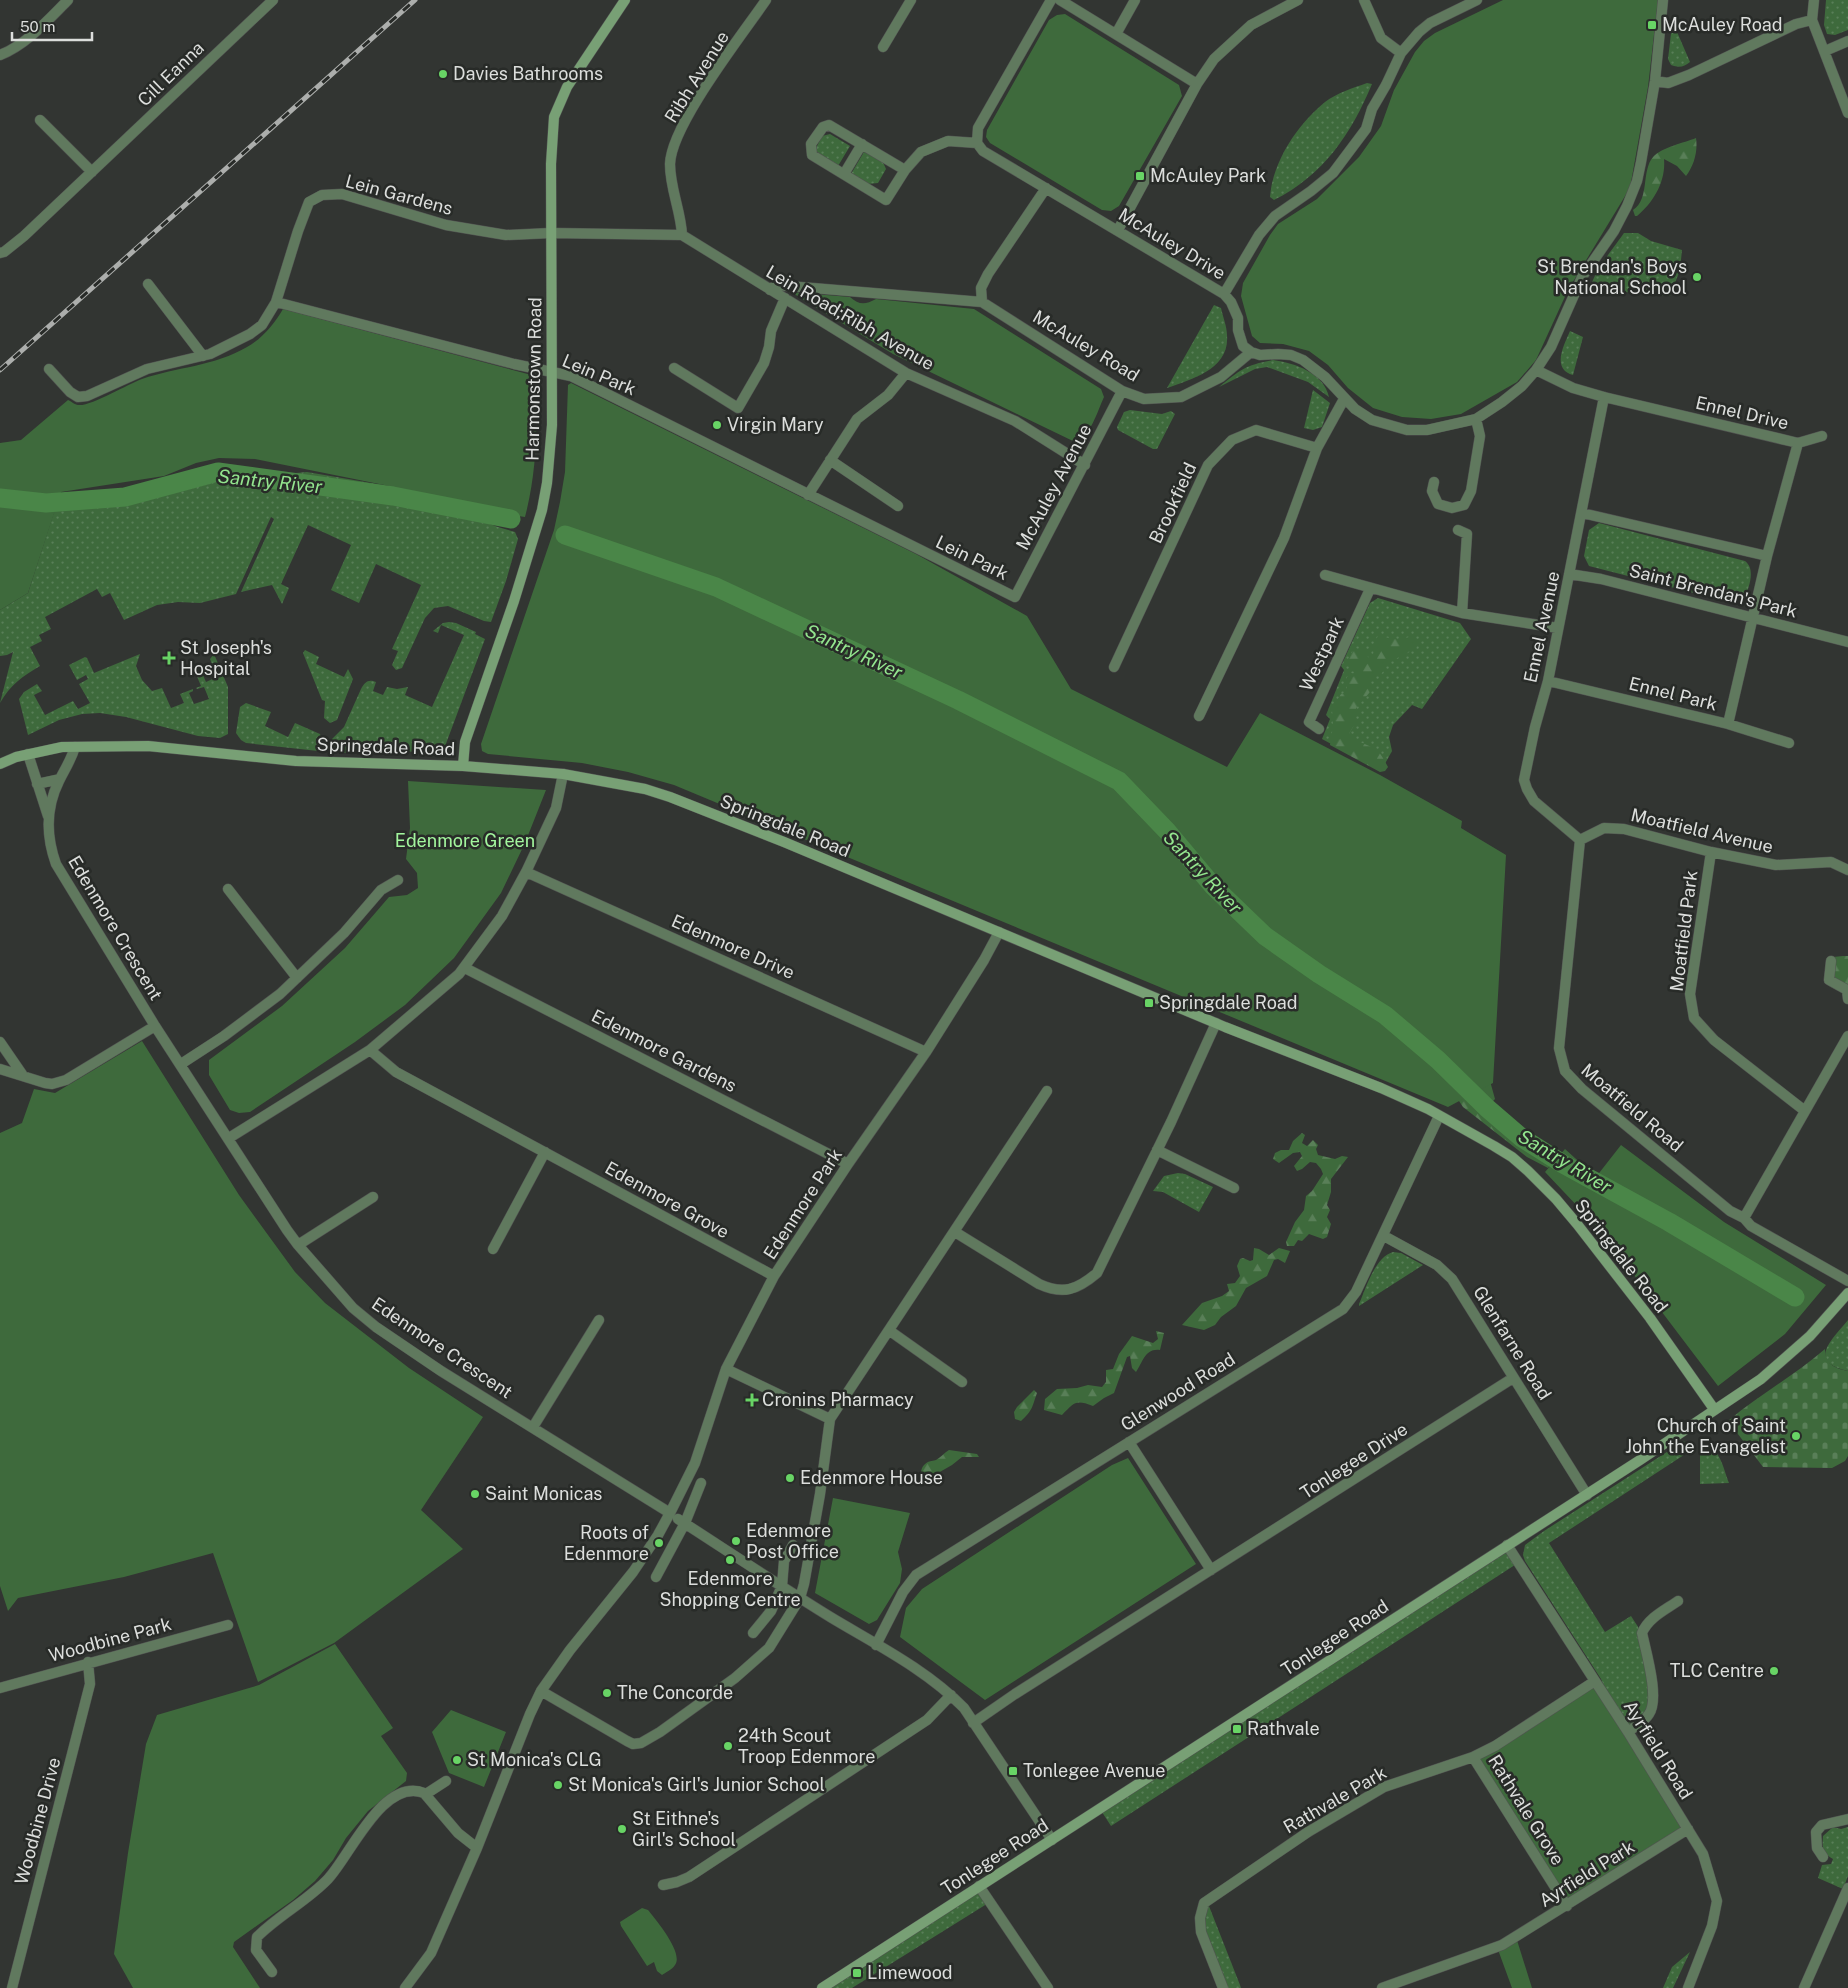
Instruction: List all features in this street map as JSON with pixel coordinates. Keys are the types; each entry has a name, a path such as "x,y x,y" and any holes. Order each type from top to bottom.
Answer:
{"street":[{"path":"0,55 10,51 40,28 68,0"},
{"name":"Cill Eanna","path":"0,254 24,236 273,0"},
{"name":"Harmonstown Road","path":"463,766 465,742 514,601 542,510 550,454 553,372 551,164 554,117 567,87 625,0"},
{"name":"Ribh Avenue","path":"682,235 671,183 670,161 679,134 694,106 766,0"},
{"path":"883,47 911,0"},
{"path":"905,170 829,125 823,127 811,144 812,155 886,200 905,170 921,152 948,141 976,143 978,128 1051,0"},
{"path":"1060,0 1197,84"},
{"path":"1116,34 1136,0"},
{"path":"1118,230 1197,84 1214,59 1250,25 1298,0"},
{"path":"1364,0 1381,38 1401,53"},
{"path":"1224,294 1258,235 1275,216 1311,191 1333,172 1366,129 1372,109 1401,53 1419,32 1430,23 1477,0"},
{"path":"1251,352 1260,355 1291,355 1302,360 1325,377 1344,399 1372,420 1407,430 1434,429 1476,419 1522,386 1536,370 1551,347 1582,277 1614,231 1637,181 1655,82 1663,0"},
{"path":"1814,0 1812,20 1848,113"},
{"path":"1655,82 1668,83 1682,78 1796,24 1812,20"},
{"path":"1825,51 1848,41"},
{"path":"40,120 92,172"},
{"name":"McAuley Drive","path":"976,143 983,151 1224,294 1232,302 1238,318 1238,330 1243,346 1251,352"},
{"path":"844,174 862,144"},
{"path":"982,302 981,288 988,274 1046,188"},
{"name":"Lein Gardens","path":"48,369 70,392 78,397 87,396 148,369 210,354 250,334 262,325 276,302 309,202 322,195 342,194 446,224 506,235 551,233 682,235"},
{"name":"Lein Road;Ribh Avenue","path":"682,235 906,373 1015,421 1085,465"},
{"path":"148,284 203,356"},
{"name":"McAuley Road","path":"770,290 776,285 982,302 1122,391 1144,399 1181,396 1221,377 1251,352"},
{"path":"674,368 738,408 764,363 771,331 785,298"},
{"name":"Lein Park","path":"276,302 514,364 571,376 1015,597"},
{"name":"Ennel Drive","path":"1536,370 1574,388 1604,397 1798,443 1767,556 1728,724"},
{"path":"808,495 857,419 888,395 906,373"},
{"name":"McAuley Avenue","path":"1015,597 1122,391"},
{"name":"Ennel Avenue","path":"1580,840 1534,800 1524,780 1535,727 1548,681 1604,397"},
{"path":"1199,716 1284,538 1317,448 1344,399"},
{"path":"1434,482 1432,491 1438,504 1452,508 1464,506 1471,491 1480,436 1476,419"},
{"name":"Brookfield","path":"1114,667 1208,465 1232,440 1256,430 1317,448"},
{"path":"1798,443 1822,436"},
{"path":"830,460 898,506"},
{"path":"1582,512 1767,556"},
{"path":"1458,530 1467,534 1462,613"},
{"name":"Saint Brendan's Park","path":"1569,574 1601,579 1848,642"},
{"path":"1326,575 1370,589 1462,613 1558,628"},
{"name":"Westpark","path":"1319,728 1309,722 1370,589"},
{"name":"Ennel Park","path":"1548,681 1728,724 1789,743"},
{"name":"Springdale Road","path":"0,764 28,754 75,746 148,746 296,761 463,766 563,774 645,789 670,798 784,842 1216,1023 1381,1088 1428,1109 1512,1158 1556,1199 1625,1284 1714,1409"},
{"name":"Edenmore Crescent","path":"48,816 55,790 71,761 75,746"},
{"name":"Edenmore Crescent","path":"28,754 48,816 50,848 56,864 155,1026 298,1245 353,1308 376,1326 442,1371 678,1518"},
{"path":"228,1138 370,1050 418,1011 464,968 502,916 526,872 556,808 563,774"},
{"path":"37,784 60,779"},
{"name":"Moatfield Avenue","path":"1580,840 1604,828 1624,829 1711,852 1776,865 1831,862 1848,870"},
{"name":"Moatfield Road","path":"1580,840 1559,1048 1565,1071 1582,1089 1730,1211 1744,1218 1751,1226 1848,1281"},
{"name":"Moatfield Park","path":"1711,852 1690,994 1694,1018 1714,1040 1805,1111"},
{"name":"Edenmore Drive","path":"526,872 926,1052"},
{"path":"181,1064 224,1036 280,994 344,932 381,890 398,880"},
{"path":"228,889 297,978"},
{"name":"Edenmore Park","path":"678,1518 726,1369 774,1276 848,1164 926,1052 984,960 999,932"},
{"path":"1831,961 1829,980 1847,990 1848,999"},
{"name":"Edenmore Gardens","path":"464,968 848,1164"},
{"path":"955,1232 1039,1284 1052,1290 1071,1290 1084,1284 1097,1273 1216,1023"},
{"name":"Edenmore Crescent","path":"0,1068 52,1084 66,1080 155,1026"},
{"path":"1744,1218 1848,1036"},
{"path":"0,1042 22,1074"},
{"name":"Edenmore Grove","path":"370,1050 396,1072 774,1276"},
{"path":"541,1691 627,1742 633,1744 641,1743 660,1732 735,1678 769,1648 800,1598 819,1502 830,1419 1047,1091"},
{"name":"Glenwood Road","path":"876,1645 903,1592 916,1575 1343,1309 1356,1292 1384,1236 1439,1116"},
{"path":"1157,1150 1234,1188"},
{"path":"493,1249 544,1152"},
{"path":"298,1245 373,1197"},
{"name":"Glenfarne Road","path":"1384,1236 1437,1265 1452,1279 1587,1495"},
{"name":"Tonlegee Road","path":"822,1988 1587,1495 1760,1379 1810,1336 1848,1293"},
{"path":"533,1427 599,1320"},
{"path":"890,1330 962,1382"},
{"path":"726,1369 830,1419"},
{"name":"Tonlegee Drive","path":"973,1723 1015,1694 1513,1378"},
{"path":"1129,1442 1211,1570"},
{"path":"656,1577 678,1518 702,1483"},
{"path":"678,1518 951,1695 964,1708 1052,1840"},
{"path":"404,1988 431,1953 477,1848 530,1714 541,1691 566,1654 633,1572 658,1535 678,1518"},
{"path":"753,1633 771,1612 782,1586 784,1561 793,1545"},
{"name":"Ayrfield Road","path":"1507,1545 1628,1732 1703,1854 1717,1901 1712,1926 1691,1987"},
{"path":"1628,1732 1649,1716 1654,1705 1652,1682 1642,1633 1645,1626 1678,1601"},
{"name":"Woodbine Park","path":"0,1688 88,1662 228,1625"},
{"name":"Woodbine Drive","path":"12,1988 90,1684 88,1662"},
{"name":"Rathvale Park","path":"1224,1988 1201,1932 1200,1918 1204,1903 1308,1832 1384,1787 1473,1757 1495,1746 1595,1681"},
{"path":"663,1885 690,1877 927,1720 951,1695"},
{"name":"Rathvale Grove","path":"1473,1757 1567,1906"},
{"path":"426,1794 446,1781"},
{"path":"272,1972 256,1950 257,1937 329,1878 357,1836 385,1805 407,1790 416,1790 426,1794 458,1833 477,1848"},
{"path":"1823,1857 1817,1848 1816,1832 1822,1825 1848,1818"},
{"name":"Ayrfield Park","path":"1382,1988 1502,1945 1688,1829"},
{"path":"979,1886 1048,1988"},
{"path":"1804,1988 1848,1888"}],"green space":[{"path":"1503,0 1658,0 1648,87 1630,188 1568,290 1536,360 1517,382 1461,414 1431,419 1402,417 1373,408 1348,388 1328,365 1309,351 1283,344 1260,343 1252,336 1241,296 1243,283 1278,224 1317,199 1359,157 1381,126 1394,90 1415,52 1424,41 1435,33"},
{"path":"1826,0 1848,0 1848,30 1835,35 1827,34 1824,25"},
{"path":"1065,14 1179,85 1182,96 1119,206 1111,211 1102,210 990,143 986,137 987,130 1049,20 1057,15"},
{"path":"1672,25 1674,25 1690,62 1686,65 1671,65 1668,59"},
{"path":"1367,83 1372,84 1364,102 1355,120 1334,151 1292,190 1274,200 1270,197 1272,184 1281,157 1305,121 1325,102 1345,91"},
{"path":"830,134 850,146 838,166 817,153 816,148 822,136"},
{"path":"1696,138 1695,158 1686,176 1677,166 1664,159 1661,183 1654,198 1635,216 1633,210 1642,199 1647,170 1653,157 1667,148"},
{"path":"865,150 882,160 886,169 878,183 868,184 851,174"},
{"path":"1624,233 1638,233 1651,241 1682,250 1680,270 1670,296 1591,289 1599,269"},
{"path":"791,292 850,297 856,302 862,303 876,299 974,309 1101,389 1104,397 1089,429 1081,439 1075,442 893,354"},
{"path":"1214,305 1221,308 1227,335 1226,347 1222,356 1208,371 1167,388"},
{"path":"283,309 535,376 536,447 525,517 422,502 389,486 255,459 219,458 196,463 164,476 61,492 28,593 0,610 0,443 21,440 68,400 77,405 84,405 142,379 209,362 235,353 253,344 263,335"},
{"path":"1570,331 1583,337 1573,375 1562,368 1561,362 1563,349"},
{"path":"1273,360 1299,367 1315,376 1326,389 1329,397 1308,382 1267,367 1255,369 1219,387 1243,369"},
{"path":"571,383 916,554 1027,616 1071,689 1227,767 1260,713 1380,775 1462,821 1461,828 1506,855 1493,1083 1448,1107 674,785 628,772 582,763 488,754 482,751 481,744 554,530 565,472 568,385"},
{"path":"1313,390 1330,403 1322,427 1313,430 1304,428"},
{"path":"1130,410 1162,414 1171,411 1175,414 1157,449 1153,449 1118,430 1117,427 1124,412"},
{"path":"307,472 383,485 515,532 518,539 506,581 491,622 484,621 448,606 434,608 425,618 402,668 396,670 392,665 398,651 392,649 421,585 376,564 359,603 331,590 351,545 308,525 281,584 289,588 282,604 272,585 241,592 274,519 271,517 236,594 200,603 178,602 157,605 124,620 110,593 102,597 97,589 45,617 51,629 39,635 42,641 30,647 40,666 17,681 0,703 13,652 0,656 0,610 28,593 55,509 88,505 124,506 228,479"},
{"path":"1599,523 1745,561 1751,574 1744,599 1737,604 1589,566 1584,556 1589,530"},
{"path":"1378,598 1460,623 1471,639 1422,709 1412,705 1393,725 1389,737 1392,751 1381,771 1322,739 1330,719 1326,715 1344,670 1341,666 1370,603"},
{"path":"449,622 476,632 475,634 485,639 444,749 441,751 342,753 329,748 332,739 344,727 361,689 367,682 376,682 373,691 383,695 387,687 397,689 408,687 405,695 432,707 464,635 441,625 438,633 433,631 443,623"},
{"path":"1378,636 1400,640 1412,636 1418,640 1416,649 1389,662 1382,673 1371,678 1370,692 1356,708 1356,722 1349,734 1380,753 1388,767 1385,771 1380,772 1330,745 1333,726 1332,709 1341,694 1347,691 1347,677 1351,673 1356,674 1349,659 1354,648 1364,650 1368,657 1373,659 1374,643"},
{"path":"305,650 319,657 316,664 344,677 348,669 353,679 337,720 330,723 324,718 325,701 322,700 303,653"},
{"path":"140,654 136,666 142,680 152,691 162,688 171,708 184,703 180,694 193,689 189,693 194,704 209,699 204,687 196,688 201,686 193,667 198,664 206,682 217,677 210,659 214,654 228,687 228,734 220,738 198,736 126,717 100,713 82,714 59,720 28,735 19,699 24,692 37,684 42,691 34,695 45,715 73,701 78,709 90,703 79,684 88,679 86,675 77,680 69,665 85,657 94,673"},
{"path":"246,703 271,712 265,726 288,737 295,723 320,734 322,740 318,751 246,743 241,740 236,733 240,707"},
{"name":"Edenmore Green","path":"408,781 546,790 525,843 501,893 454,958 405,1005 355,1042 250,1112 239,1113 230,1110 209,1075 209,1060 282,1006 345,948 389,897 407,895 418,888 417,873 406,859 410,828"},
{"path":"1848,956 1848,996 1829,986 1833,957"},
{"path":"142,1041 239,1195 295,1272 325,1303 409,1368 483,1417 421,1510 463,1549 334,1643 258,1682 213,1553 124,1577 18,1598 8,1611 0,1586 0,1133 22,1123 34,1089 55,1093"},
{"path":"1490,1081 1495,1099 1492,1102 1559,1156 1548,1168 1527,1157 1463,1107 1455,1095"},
{"path":"1302,1133 1305,1135 1302,1143 1307,1146 1313,1140 1318,1145 1316,1149 1318,1155 1335,1159 1342,1156 1348,1157 1331,1179 1331,1192 1327,1205 1330,1210 1327,1217 1331,1224 1327,1237 1323,1239 1309,1234 1302,1241 1298,1240 1294,1246 1287,1246 1286,1242 1295,1222 1304,1210 1306,1196 1312,1191 1323,1174 1316,1163 1310,1162 1297,1171 1294,1166 1302,1156 1300,1152 1293,1153 1279,1163 1273,1159 1275,1153 1281,1150 1289,1150 1293,1141"},
{"path":"1621,1145 1724,1222 1826,1285 1785,1334 1718,1386 1599,1229 1545,1172 1565,1149 1596,1177"},
{"path":"1178,1173 1185,1174 1213,1187 1199,1212 1163,1192 1153,1191 1164,1176"},
{"path":"1254,1248 1269,1255 1279,1248 1290,1251 1285,1263 1278,1259 1274,1260 1267,1276 1246,1288 1236,1306 1221,1317 1215,1325 1204,1330 1182,1325 1202,1303 1222,1296 1229,1291 1227,1284 1235,1283 1240,1276 1237,1266 1240,1259 1253,1260"},
{"path":"1393,1252 1401,1253 1423,1265 1359,1306 1376,1266"},
{"path":"1848,1320 1848,1371 1835,1367 1828,1362 1825,1356 1826,1350 1835,1335"},
{"path":"1156,1331 1164,1333 1160,1350 1148,1353 1136,1372 1132,1368 1130,1356 1127,1357 1114,1393 1093,1406 1075,1403 1062,1415 1044,1410 1045,1399 1057,1389 1077,1388 1088,1385 1102,1387 1106,1382 1106,1370 1113,1369 1119,1354 1132,1336 1153,1343 1158,1339"},
{"path":"1825,1349 1825,1354 1831,1364 1848,1371 1848,1456 1845,1461 1832,1468 1763,1467 1728,1421 1802,1368"},
{"path":"1034,1390 1037,1393 1030,1411 1021,1421 1015,1419 1014,1412 1017,1407"},
{"path":"1684,1441 1690,1451 1549,1543 1605,1632 1631,1616 1642,1633 1653,1705 1628,1732 1612,1707 1601,1679 1525,1561 1523,1555 1525,1545 1544,1531"},
{"path":"1700,1444 1712,1448 1720,1458 1729,1483 1700,1484"},
{"path":"949,1450 977,1454 979,1457 962,1457 938,1473 930,1482 923,1481 921,1473 923,1466 938,1459"},
{"path":"1128,1458 1196,1564 985,1700 900,1637 906,1608 922,1589 1112,1465"},
{"path":"833,1498 910,1513 898,1552 902,1569 900,1583 877,1620 869,1624 815,1593"},
{"path":"1507,1546 1518,1563 1111,1826 1100,1809"},
{"path":"335,1644 393,1728 381,1736 407,1773 406,1781 368,1811 346,1838 333,1860 315,1881 293,1900 234,1942 233,1947 260,1988 133,1988 114,1954 146,1744 157,1715 259,1685"},
{"path":"1594,1684 1688,1829 1568,1905 1473,1757"},
{"path":"451,1710 506,1732 484,1787 449,1773 432,1732"},
{"path":"1833,1827 1841,1829 1848,1827 1848,1876 1843,1889 1818,1878 1822,1865 1831,1864 1833,1859 1823,1850 1823,1836"},
{"path":"980,1887 990,1902 852,1988 822,1988"},
{"path":"1207,1901 1241,1988 1224,1988 1201,1932"},
{"path":"642,1908 648,1910 657,1921 673,1945 676,1953 677,1960 675,1965 671,1970 662,1975 657,1971 654,1962 647,1966 621,1926 620,1922"},
{"path":"1516,1937 1532,1988 1512,1988 1497,1947"},
{"path":"1690,1952 1673,1988 1663,1988 1672,1967"}],"waterway":[{"name":"Santry River","path":"0,498 46,503 125,497 218,472 393,496 511,519"},
{"name":"Santry River","path":"565,535 716,587 958,700 1119,781 1167,831 1213,886 1265,936 1319,974 1385,1015 1438,1060 1487,1108 1522,1138 1563,1164 1669,1222 1795,1297"}],"railway":[{"path":"0,370 415,0"}],"place":[{"name":"McAuley Road","path":"1652,25"},
{"name":"Davies Bathrooms","path":"443,74"},
{"name":"McAuley Park","path":"1140,176"},
{"name":"St Brendan's Boys National School","path":"1697,277"},
{"name":"Virgin Mary","path":"717,425"},
{"name":"St Joseph's Hospital","path":"169,658"},
{"name":"Springdale Road","path":"1149,1003"},
{"name":"Cronins Pharmacy","path":"752,1400"},
{"name":"Church of Saint John the Evangelist","path":"1796,1436"},
{"name":"Edenmore House","path":"790,1478"},
{"name":"Saint Monicas","path":"475,1494"},
{"name":"Edenmore Post Office","path":"736,1541"},
{"name":"Roots of Edenmore","path":"659,1543"},
{"name":"Edenmore Shopping Centre","path":"730,1560"},
{"name":"TLC Centre","path":"1774,1671"},
{"name":"The Concorde","path":"607,1693"},
{"name":"Rathvale","path":"1237,1729"},
{"name":"24th Scout Troop Edenmore","path":"728,1746"},
{"name":"St Monica's CLG","path":"457,1760"},
{"name":"Tonlegee Avenue","path":"1013,1771"},
{"name":"St Monica's Girl's Junior School","path":"558,1785"},
{"name":"St Eithne's Girl's School","path":"622,1829"},
{"name":"Limewood","path":"857,1973"}]}
